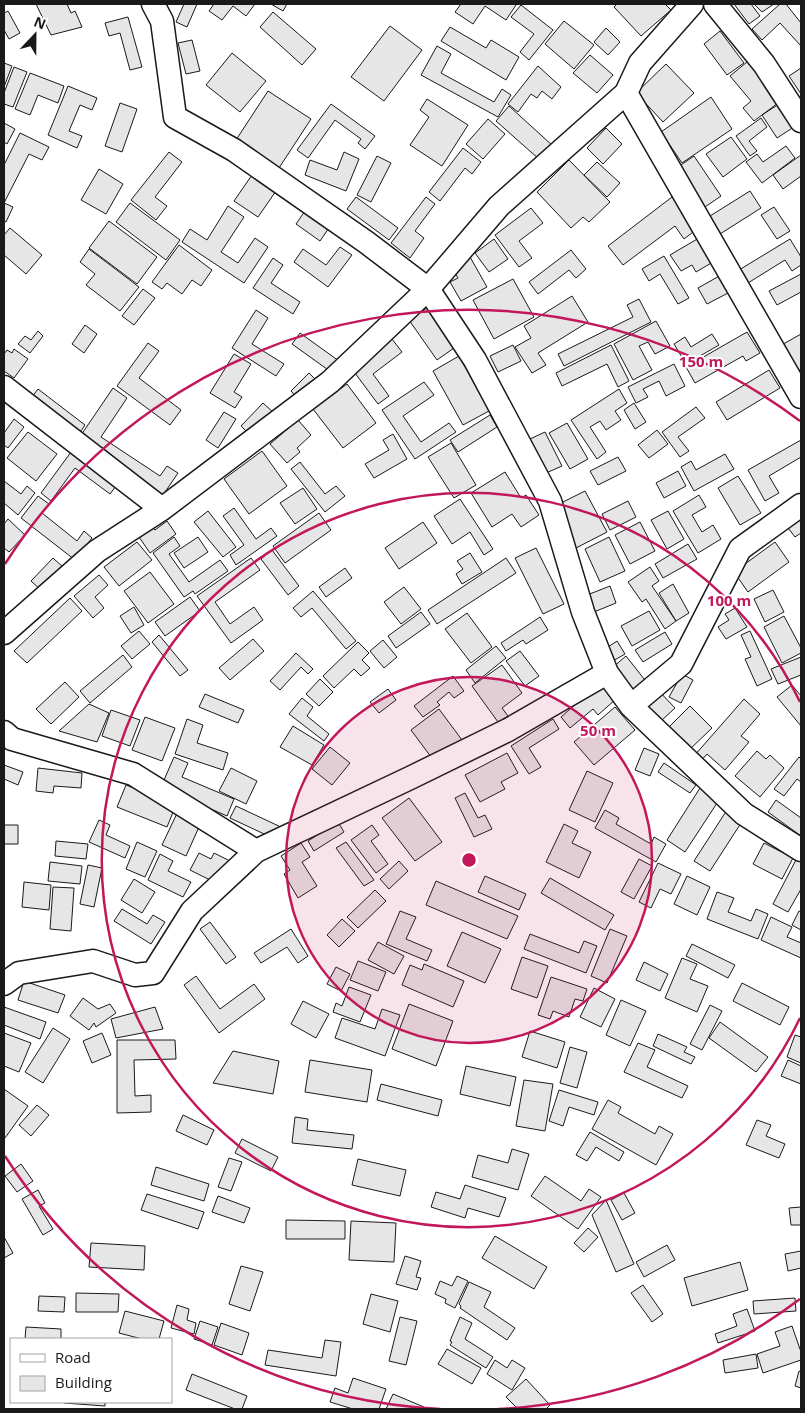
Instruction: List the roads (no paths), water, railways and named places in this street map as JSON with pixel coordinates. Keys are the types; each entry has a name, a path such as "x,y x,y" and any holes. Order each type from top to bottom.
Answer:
{"street":[{"path":"4,633 97,552 162,509 330,382 428,289 500,206 626,93 640,63 692,4"},
{"path":"715,4 764,64 801,120"},
{"path":"161,9 175,117 234,150 366,242 428,289 475,360 550,501 583,612 607,673 631,706 744,814 801,850"},
{"path":"626,93 801,398"},
{"path":"4,387 162,509"},
{"path":"631,706 681,664 740,549 801,505"},
{"path":"4,984 19,973 92,961 135,975 153,973 192,911 256,851 508,730 607,673"},
{"path":"4,732 12,739 133,774 256,851"}]}
